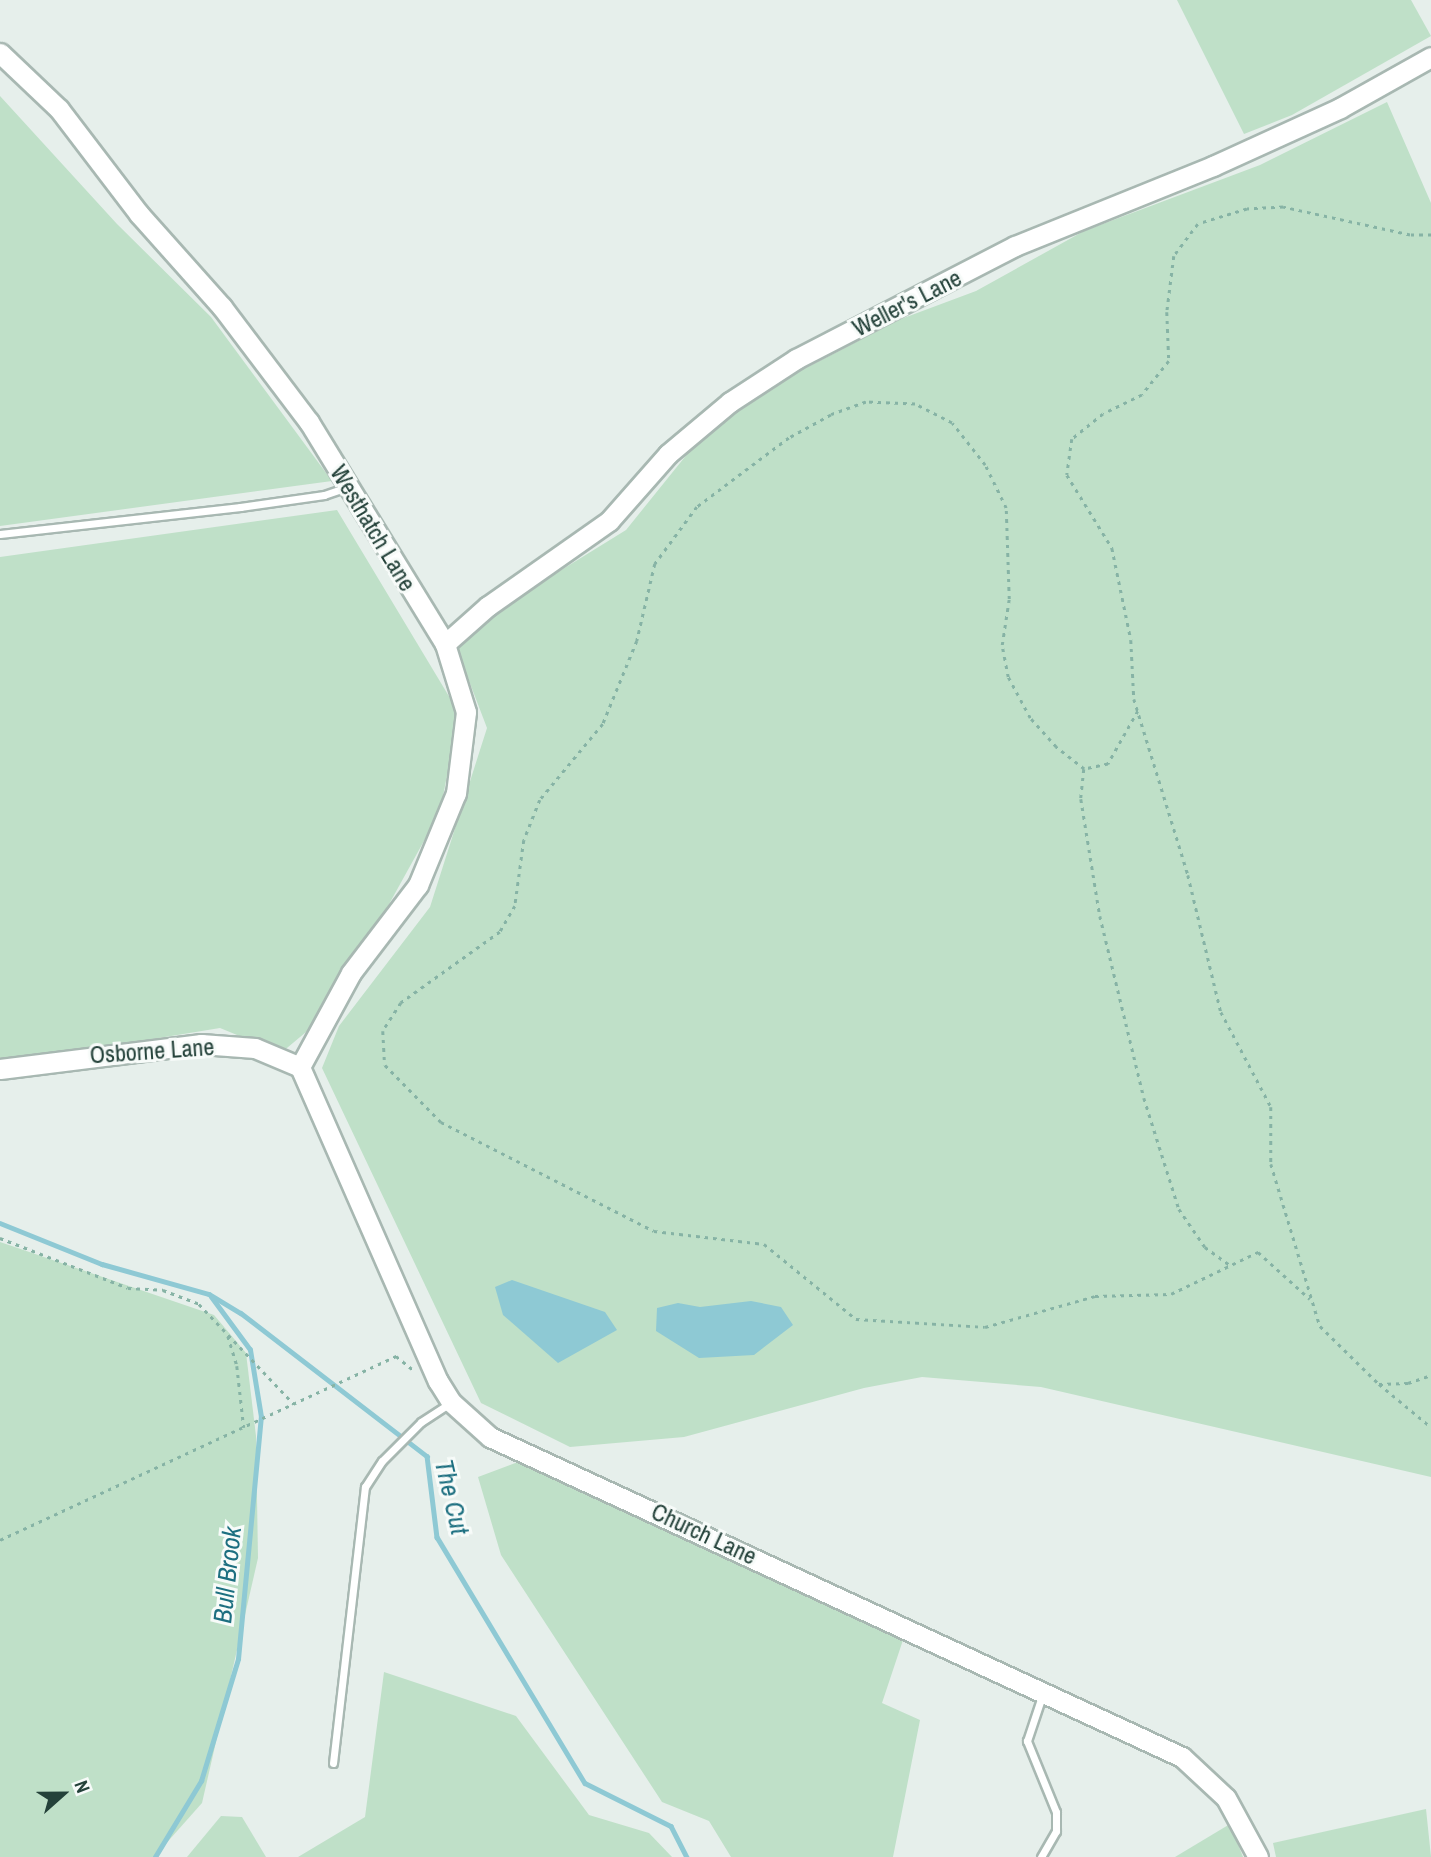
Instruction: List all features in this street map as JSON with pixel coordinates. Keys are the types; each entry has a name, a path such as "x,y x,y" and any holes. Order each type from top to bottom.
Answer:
{"street":[{"name":"Westhatch Lane","path":"0,53 59,108 139,214 222,307 309,422 444,644 466,712 456,793 418,885 351,973 300,1067"},
{"name":"Weller's Lane","path":"444,644 488,606 610,521 668,454 730,402 796,359 1015,246 1315,119 1431,57"},
{"name":"Osborne Lane","path":"0,1069 201,1044 255,1048 300,1067"},
{"name":"Church Lane","path":"300,1067 438,1381 451,1402 490,1437 1181,1757 1226,1798 1258,1857"}],"lane":[{"path":"0,534 240,507 324,495 348,487"},
{"path":"333,1763 365,1487 382,1461 421,1422 451,1402"},
{"path":"1041,1857 1056,1831 1056,1812 1027,1741 1044,1693"}],"path":[{"path":"1431,235 1410,235 1283,207 1247,209 1198,224 1174,256 1167,312 1169,361 1142,396 1103,414 1072,439 1067,475 1112,548 1131,640 1138,711 1188,875 1221,1013 1271,1107 1271,1164 1320,1326 1378,1384 1431,1427"},
{"path":"1138,711 1108,764 1084,769 1056,747 1030,718 1008,677 1002,645 1009,599 1006,508 985,465 952,423 915,404 866,402 831,415 789,438 697,507 656,564 637,641 603,723 540,800 524,841 515,906 500,932 401,1003 383,1031 385,1065 442,1122 654,1231 764,1244 856,1319 985,1327 1095,1296 1171,1294 1258,1252 1310,1299"},
{"path":"1084,769 1081,799 1100,916 1144,1098 1179,1209 1205,1247 1231,1266"},
{"path":"0,1238 128,1289 180,1294 199,1304 294,1404"},
{"path":"227,1333 237,1366 244,1428"},
{"path":"0,1540 396,1356 430,1385 438,1381"},
{"path":"1378,1384 1408,1383 1431,1375"}],"green space":[{"path":"1177,0 1411,0 1431,36 1292,115 1244,134"},
{"path":"0,96 117,224 211,317 332,481 0,526"},
{"path":"1387,102 1431,203 1431,1477 1041,1387 922,1377 864,1388 684,1437 570,1447 481,1403 322,1068 339,1026 430,907 487,728 458,652 463,631 626,530 705,432 773,385 901,319 976,291 1084,231 1260,165"},
{"path":"337,510 459,713 440,812 383,915 312,1027 281,1053 220,1028 0,1064 0,557"},
{"path":"0,1242 214,1315 246,1353 256,1436 258,1558 202,1803 154,1857 0,1857"},
{"path":"518,1462 903,1640 882,1703 920,1720 893,1857 731,1857 709,1821 662,1802 501,1555 478,1477"},
{"path":"384,1672 516,1716 589,1815 649,1833 672,1857 298,1857 365,1817"},
{"path":"1426,1809 1431,1857 1276,1857 1273,1843"},
{"path":"221,1816 242,1817 266,1857 187,1857"},
{"path":"1230,1824 1243,1857 1175,1857"}],"water":[{"path":"512,1280 605,1312 617,1330 558,1363 503,1315 495,1287"},
{"path":"751,1301 781,1307 793,1325 754,1355 699,1358 656,1331 657,1308 678,1303 700,1307"}],"waterway":[{"name":"The Cut","path":"0,1223 102,1264 209,1294 241,1313 427,1456 437,1537 585,1783 671,1826 687,1857"},
{"name":"Bull Brook","path":"155,1857 201,1781 238,1659 261,1417 250,1350 211,1297"}]}
